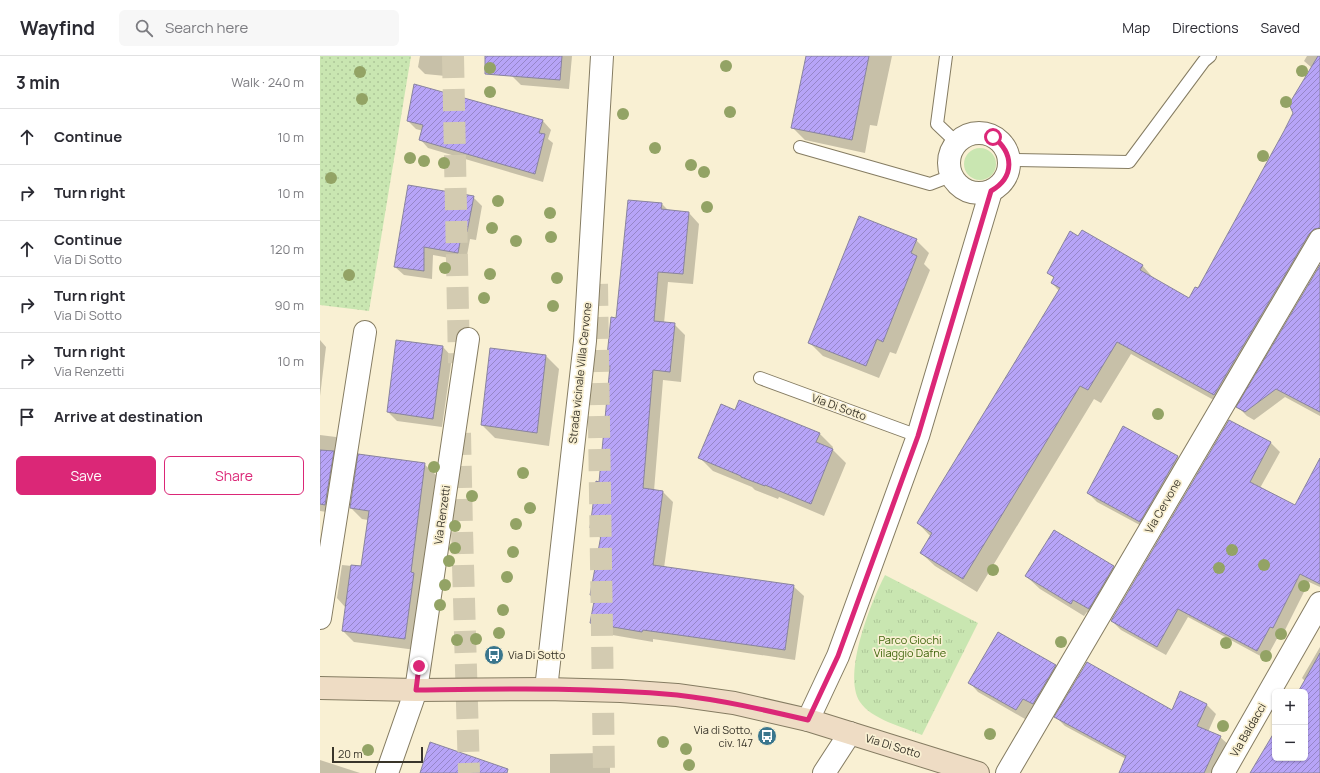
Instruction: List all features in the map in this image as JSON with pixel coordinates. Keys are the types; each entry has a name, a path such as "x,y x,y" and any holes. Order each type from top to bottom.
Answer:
{"street":[{"name":"Strada vicinale Villa Cervone","path":"546,689 585,341 602,56"},
{"path":"974,134 984,134 993,137 1006,151 1009,160 1005,179 999,186 991,191 977,193 963,190 956,184 951,176 949,167 949,158 957,143 965,137 974,134"},
{"path":"808,720 838,656 918,436 991,191"},
{"name":"Via Cervone","path":"1007,773 1320,240"},
{"path":"320,618 365,332"},
{"name":"Via Renzetti","path":"386,773 416,690 468,339"},
{"name":"Via Baldacci","path":"1223,773 1320,603"},
{"name":"Via Di Sotto","path":"320,688 416,690 546,689 621,691 678,695 734,703 808,720 978,773"},
{"path":"824,773 850,733"}],"lane":[{"path":"946,56 937,124 957,143"},
{"path":"1009,160 1129,162 1204,61 1210,56"},
{"path":"800,147 930,184 951,176"},
{"name":"Via Di Sotto","path":"760,378 918,436"}],"green space":[{"path":"320,56 411,56 369,311 320,305"},
{"path":"977,148 983,148 992,152 996,164 992,176 983,180 977,180 968,176 964,167 964,161 968,152"},
{"name":"Parco Giochi Vilaggio Dafne","path":"885,575 978,623 922,735 879,718 865,708 860,702 855,690 854,674 860,638"}],"building":[{"path":"485,56 562,56 560,80 485,74"},
{"path":"806,56 869,56 852,140 791,128"},
{"path":"1318,56 1320,56 1320,228 1314,229 1309,234 1214,395 1117,342 1088,390 1080,386 963,579 920,553 932,533 917,523 1060,288 1051,283 1054,277 1047,273 1070,231 1078,236 1082,230 1143,265 1140,270 1189,298 1195,287 1198,288 1284,131 1293,113 1289,104"},
{"path":"414,84 543,120 539,133 545,134 535,174 419,140 423,125 407,121"},
{"path":"408,185 474,196 467,232 462,231 458,253 424,247 424,271 394,267"},
{"path":"628,200 662,203 661,209 689,212 683,274 658,272 654,321 675,323 670,372 653,370 643,488 663,491 653,565 794,585 785,650 643,630 642,632 590,623 595,596 590,595 602,530 590,528 596,481 599,482 610,366 606,366 611,317 616,318"},
{"path":"859,216 917,239 911,253 917,256 883,342 877,339 866,366 808,343"},
{"path":"1320,265 1320,412 1276,389 1245,412 1236,407"},
{"path":"396,340 443,346 433,419 387,412"},
{"path":"490,348 546,355 537,433 481,425"},
{"path":"739,400 820,433 816,442 833,449 811,504 741,477 698,458 721,404 735,410"},
{"path":"1229,420 1271,442 1250,482 1295,505 1320,458 1320,584 1300,574 1273,628 1270,627 1257,651 1178,609 1157,647 1111,621"},
{"path":"1123,426 1178,456 1140,522 1087,493"},
{"path":"320,450 334,451 325,505 320,504"},
{"path":"358,454 425,463 411,572 414,573 405,639 342,631 351,565 361,566 369,511 350,508"},
{"path":"1054,530 1114,566 1089,609 1073,600 1071,604 1025,576"},
{"path":"998,632 1056,665 1033,704 1023,699 1016,710 968,683"},
{"path":"1320,653 1320,773 1250,773 1272,736 1272,761 1308,761 1308,689 1300,689"},
{"path":"1087,662 1172,710 1180,691 1207,704 1197,726 1221,736 1204,773 1119,773 1126,756 1054,717"},
{"path":"430,742 508,769 507,773 420,773"}],"tunnel":[{"path":"453,56 459,363"},
{"path":"597,284 604,773"},
{"path":"460,433 469,773"}],"place":[{"name":"Via Di Sotto","path":"494,655"},
{"name":"Via di Sotto, civ. 147","path":"767,736"}],"route":[{"path":"419,666 416,690 546,689 621,691 678,695 734,703 808,720 838,656 918,436 991,191 999,186 1005,179 1008,170 1009,160 1006,151 993,137"}]}
